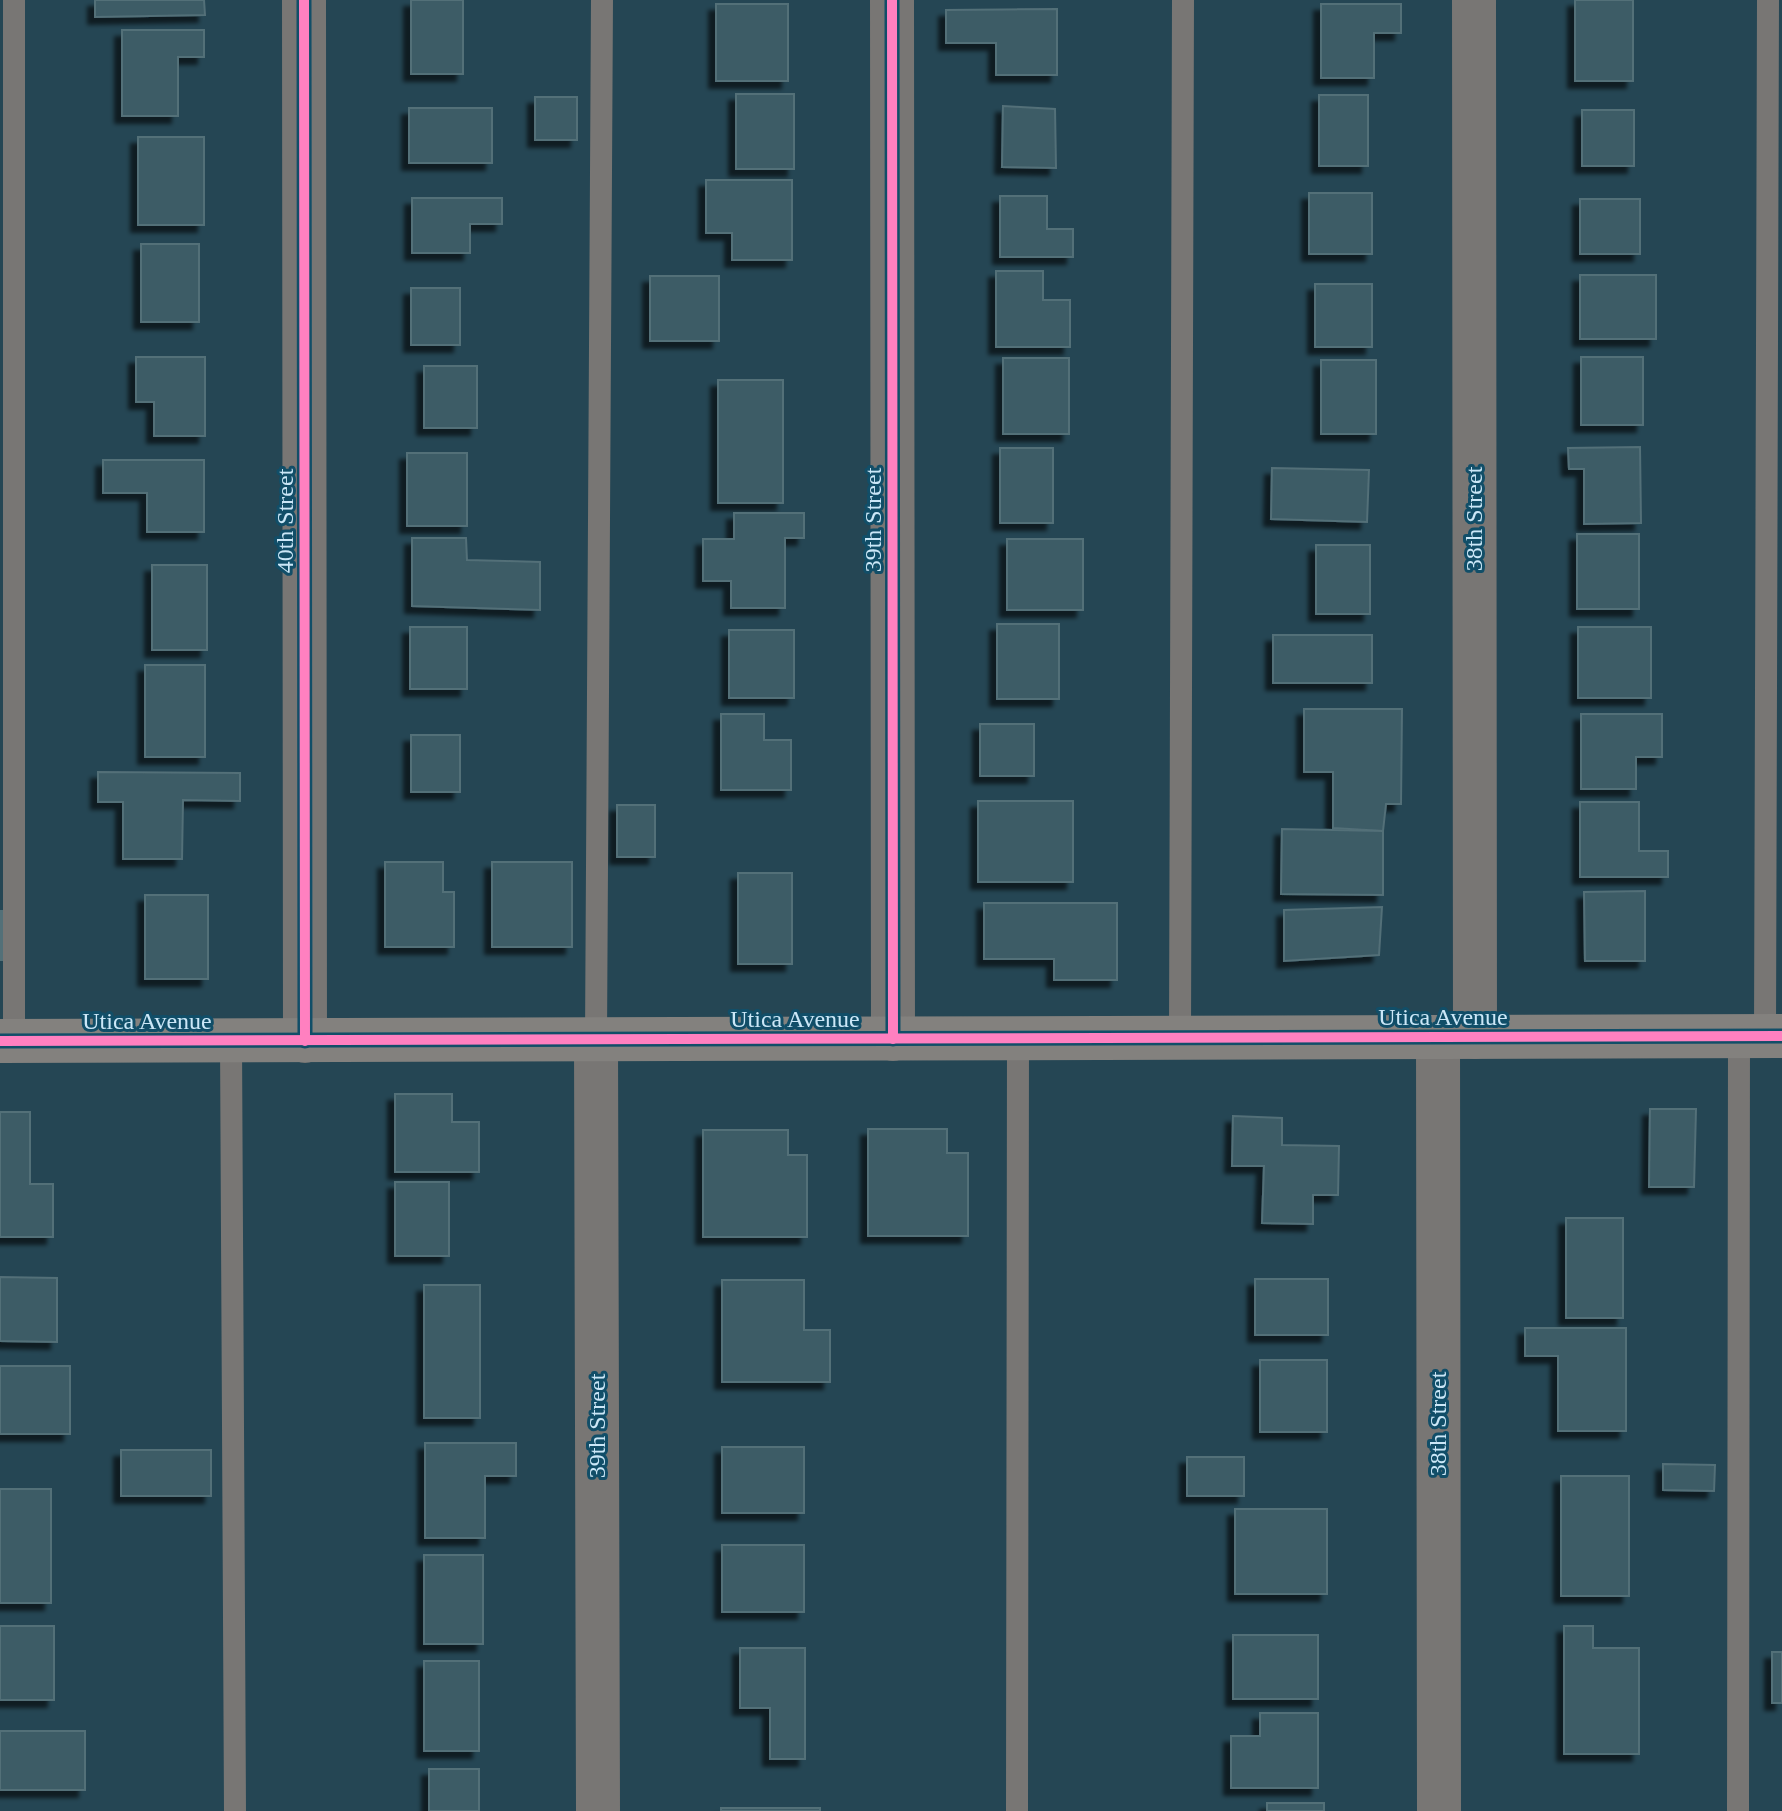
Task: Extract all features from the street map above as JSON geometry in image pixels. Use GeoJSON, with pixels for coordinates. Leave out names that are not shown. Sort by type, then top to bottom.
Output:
{"type":"FeatureCollection","features":[{"type":"Feature","properties":{"kind":"street","name":"40th Street"},"geometry":{"type":"LineString","coordinates":[[304,0],[305,1041]]}},
{"type":"Feature","properties":{"kind":"street","name":"39th Street"},"geometry":{"type":"LineString","coordinates":[[892,0],[893,1039]]}},
{"type":"Feature","properties":{"kind":"street","name":"38th Street"},"geometry":{"type":"LineString","coordinates":[[1439,1811],[1474,0]]}},
{"type":"Feature","properties":{"kind":"street","name":"Utica Avenue"},"geometry":{"type":"LineString","coordinates":[[7,1041],[1762,1036]]}},
{"type":"Feature","properties":{"kind":"street","name":"39th Street"},"geometry":{"type":"LineString","coordinates":[[596,1040],[598,1811]]}},
{"type":"Feature","properties":{"kind":"lane"},"geometry":{"type":"LineString","coordinates":[[7,1041],[14,0]]}},
{"type":"Feature","properties":{"kind":"lane"},"geometry":{"type":"LineString","coordinates":[[596,1040],[602,0]]}},
{"type":"Feature","properties":{"kind":"lane"},"geometry":{"type":"LineString","coordinates":[[1180,1038],[1183,0]]}},
{"type":"Feature","properties":{"kind":"lane"},"geometry":{"type":"LineString","coordinates":[[1738,1811],[1762,1036],[1768,0]]}},
{"type":"Feature","properties":{"kind":"lane"},"geometry":{"type":"LineString","coordinates":[[1017,1811],[1018,1038]]}},
{"type":"Feature","properties":{"kind":"lane"},"geometry":{"type":"LineString","coordinates":[[231,1041],[235,1811]]}},
{"type":"Feature","properties":{"kind":"building"},"geometry":{"type":"Polygon","coordinates":[[[95,0],[204,0],[205,15],[95,17],[95,0]]]}},
{"type":"Feature","properties":{"kind":"building"},"geometry":{"type":"Polygon","coordinates":[[[411,0],[463,0],[463,74],[411,74],[411,0]]]}},
{"type":"Feature","properties":{"kind":"building"},"geometry":{"type":"Polygon","coordinates":[[[1575,0],[1633,0],[1633,81],[1575,81],[1575,0]]]}},
{"type":"Feature","properties":{"kind":"building"},"geometry":{"type":"Polygon","coordinates":[[[716,4],[788,4],[788,81],[716,81],[716,4]]]}},
{"type":"Feature","properties":{"kind":"building"},"geometry":{"type":"Polygon","coordinates":[[[1321,4],[1401,4],[1401,33],[1374,33],[1374,78],[1321,78],[1321,4]]]}},
{"type":"Feature","properties":{"kind":"building"},"geometry":{"type":"Polygon","coordinates":[[[1057,9],[1057,75],[996,75],[996,43],[946,43],[946,10],[1057,9]]]}},
{"type":"Feature","properties":{"kind":"building"},"geometry":{"type":"Polygon","coordinates":[[[122,30],[204,30],[204,57],[178,57],[178,116],[122,116],[122,30]]]}},
{"type":"Feature","properties":{"kind":"building"},"geometry":{"type":"Polygon","coordinates":[[[736,94],[794,94],[794,169],[736,169],[736,94]]]}},
{"type":"Feature","properties":{"kind":"building"},"geometry":{"type":"Polygon","coordinates":[[[1319,95],[1368,95],[1368,166],[1319,166],[1319,95]]]}},
{"type":"Feature","properties":{"kind":"building"},"geometry":{"type":"Polygon","coordinates":[[[535,97],[577,97],[577,140],[535,140],[535,97]]]}},
{"type":"Feature","properties":{"kind":"building"},"geometry":{"type":"Polygon","coordinates":[[[1003,106],[1055,109],[1056,168],[1002,167],[1003,106]]]}},
{"type":"Feature","properties":{"kind":"building"},"geometry":{"type":"Polygon","coordinates":[[[409,108],[492,108],[492,163],[409,163],[409,108]]]}},
{"type":"Feature","properties":{"kind":"building"},"geometry":{"type":"Polygon","coordinates":[[[1582,110],[1634,110],[1634,166],[1582,166],[1582,110]]]}},
{"type":"Feature","properties":{"kind":"building"},"geometry":{"type":"Polygon","coordinates":[[[138,137],[204,137],[204,225],[138,225],[138,137]]]}},
{"type":"Feature","properties":{"kind":"building"},"geometry":{"type":"Polygon","coordinates":[[[706,180],[792,180],[792,260],[732,260],[732,233],[706,233],[706,180]]]}},
{"type":"Feature","properties":{"kind":"building"},"geometry":{"type":"Polygon","coordinates":[[[1309,193],[1372,193],[1372,254],[1309,254],[1309,193]]]}},
{"type":"Feature","properties":{"kind":"building"},"geometry":{"type":"Polygon","coordinates":[[[1000,196],[1047,196],[1047,229],[1073,229],[1073,257],[1000,257],[1000,196]]]}},
{"type":"Feature","properties":{"kind":"building"},"geometry":{"type":"Polygon","coordinates":[[[412,198],[502,198],[502,224],[470,224],[470,253],[412,253],[412,198]]]}},
{"type":"Feature","properties":{"kind":"building"},"geometry":{"type":"Polygon","coordinates":[[[1580,199],[1640,199],[1640,254],[1580,254],[1580,199]]]}},
{"type":"Feature","properties":{"kind":"building"},"geometry":{"type":"Polygon","coordinates":[[[141,244],[199,244],[199,322],[141,322],[141,244]]]}},
{"type":"Feature","properties":{"kind":"building"},"geometry":{"type":"Polygon","coordinates":[[[996,271],[1043,271],[1043,300],[1070,300],[1070,347],[996,347],[996,271]]]}},
{"type":"Feature","properties":{"kind":"building"},"geometry":{"type":"Polygon","coordinates":[[[1580,275],[1656,275],[1656,339],[1580,339],[1580,275]]]}},
{"type":"Feature","properties":{"kind":"building"},"geometry":{"type":"Polygon","coordinates":[[[650,276],[719,276],[719,341],[650,341],[650,276]]]}},
{"type":"Feature","properties":{"kind":"building"},"geometry":{"type":"Polygon","coordinates":[[[1315,284],[1372,284],[1372,347],[1315,347],[1315,284]]]}},
{"type":"Feature","properties":{"kind":"building"},"geometry":{"type":"Polygon","coordinates":[[[411,288],[460,288],[460,345],[411,345],[411,288]]]}},
{"type":"Feature","properties":{"kind":"building"},"geometry":{"type":"Polygon","coordinates":[[[136,357],[205,357],[205,436],[154,436],[154,402],[136,402],[136,357]]]}},
{"type":"Feature","properties":{"kind":"building"},"geometry":{"type":"Polygon","coordinates":[[[1581,357],[1643,357],[1643,425],[1581,425],[1581,357]]]}},
{"type":"Feature","properties":{"kind":"building"},"geometry":{"type":"Polygon","coordinates":[[[1003,358],[1069,358],[1069,434],[1003,434],[1003,358]]]}},
{"type":"Feature","properties":{"kind":"building"},"geometry":{"type":"Polygon","coordinates":[[[1321,360],[1376,360],[1376,434],[1321,434],[1321,360]]]}},
{"type":"Feature","properties":{"kind":"building"},"geometry":{"type":"Polygon","coordinates":[[[424,366],[477,366],[477,428],[424,428],[424,366]]]}},
{"type":"Feature","properties":{"kind":"building"},"geometry":{"type":"Polygon","coordinates":[[[718,380],[783,380],[783,503],[718,503],[718,380]]]}},
{"type":"Feature","properties":{"kind":"building"},"geometry":{"type":"Polygon","coordinates":[[[1640,447],[1641,523],[1584,524],[1584,469],[1569,469],[1568,448],[1640,447]]]}},
{"type":"Feature","properties":{"kind":"building"},"geometry":{"type":"Polygon","coordinates":[[[1000,448],[1053,448],[1053,523],[1000,523],[1000,448]]]}},
{"type":"Feature","properties":{"kind":"building"},"geometry":{"type":"Polygon","coordinates":[[[407,453],[467,453],[467,526],[407,526],[407,453]]]}},
{"type":"Feature","properties":{"kind":"building"},"geometry":{"type":"Polygon","coordinates":[[[103,460],[204,460],[204,532],[147,532],[147,493],[103,493],[103,460]]]}},
{"type":"Feature","properties":{"kind":"building"},"geometry":{"type":"Polygon","coordinates":[[[1272,468],[1369,470],[1367,522],[1271,519],[1272,468]]]}},
{"type":"Feature","properties":{"kind":"building"},"geometry":{"type":"Polygon","coordinates":[[[734,513],[804,513],[804,538],[785,538],[785,608],[731,608],[731,581],[703,581],[703,539],[734,539],[734,513]]]}},
{"type":"Feature","properties":{"kind":"building"},"geometry":{"type":"Polygon","coordinates":[[[1577,534],[1639,534],[1639,609],[1577,609],[1577,534]]]}},
{"type":"Feature","properties":{"kind":"building"},"geometry":{"type":"Polygon","coordinates":[[[412,538],[466,538],[467,560],[540,562],[540,610],[412,606],[412,538]]]}},
{"type":"Feature","properties":{"kind":"building"},"geometry":{"type":"Polygon","coordinates":[[[1007,539],[1083,539],[1083,610],[1007,610],[1007,539]]]}},
{"type":"Feature","properties":{"kind":"building"},"geometry":{"type":"Polygon","coordinates":[[[1316,545],[1370,545],[1370,614],[1316,614],[1316,545]]]}},
{"type":"Feature","properties":{"kind":"building"},"geometry":{"type":"Polygon","coordinates":[[[152,565],[207,565],[207,650],[152,650],[152,565]]]}},
{"type":"Feature","properties":{"kind":"building"},"geometry":{"type":"Polygon","coordinates":[[[997,624],[1059,624],[1059,699],[997,699],[997,624]]]}},
{"type":"Feature","properties":{"kind":"building"},"geometry":{"type":"Polygon","coordinates":[[[410,627],[467,627],[467,689],[410,689],[410,627]]]}},
{"type":"Feature","properties":{"kind":"building"},"geometry":{"type":"Polygon","coordinates":[[[1578,627],[1651,627],[1651,698],[1578,698],[1578,627]]]}},
{"type":"Feature","properties":{"kind":"building"},"geometry":{"type":"Polygon","coordinates":[[[729,630],[794,630],[794,698],[729,698],[729,630]]]}},
{"type":"Feature","properties":{"kind":"building"},"geometry":{"type":"Polygon","coordinates":[[[1273,635],[1372,635],[1372,683],[1273,683],[1273,635]]]}},
{"type":"Feature","properties":{"kind":"building"},"geometry":{"type":"Polygon","coordinates":[[[145,665],[205,665],[205,757],[145,757],[145,665]]]}},
{"type":"Feature","properties":{"kind":"building"},"geometry":{"type":"Polygon","coordinates":[[[1304,709],[1402,709],[1401,804],[1386,804],[1383,831],[1333,828],[1333,772],[1304,772],[1304,709]]]}},
{"type":"Feature","properties":{"kind":"building"},"geometry":{"type":"Polygon","coordinates":[[[721,714],[764,714],[764,740],[791,740],[791,790],[721,790],[721,714]]]}},
{"type":"Feature","properties":{"kind":"building"},"geometry":{"type":"Polygon","coordinates":[[[1581,714],[1662,714],[1662,757],[1636,757],[1636,789],[1581,789],[1581,714]]]}},
{"type":"Feature","properties":{"kind":"building"},"geometry":{"type":"Polygon","coordinates":[[[980,724],[1034,724],[1034,776],[980,776],[980,724]]]}},
{"type":"Feature","properties":{"kind":"building"},"geometry":{"type":"Polygon","coordinates":[[[411,735],[460,735],[460,792],[411,792],[411,735]]]}},
{"type":"Feature","properties":{"kind":"building"},"geometry":{"type":"Polygon","coordinates":[[[98,772],[240,773],[240,801],[183,800],[182,859],[123,859],[123,802],[98,802],[98,772]]]}},
{"type":"Feature","properties":{"kind":"building"},"geometry":{"type":"Polygon","coordinates":[[[978,801],[1073,801],[1073,882],[978,882],[978,801]]]}},
{"type":"Feature","properties":{"kind":"building"},"geometry":{"type":"Polygon","coordinates":[[[1580,802],[1639,802],[1639,851],[1668,851],[1668,877],[1580,877],[1580,802]]]}},
{"type":"Feature","properties":{"kind":"building"},"geometry":{"type":"Polygon","coordinates":[[[617,805],[655,805],[655,857],[617,857],[617,805]]]}},
{"type":"Feature","properties":{"kind":"building"},"geometry":{"type":"Polygon","coordinates":[[[1282,829],[1383,831],[1383,895],[1281,894],[1282,829]]]}},
{"type":"Feature","properties":{"kind":"building"},"geometry":{"type":"Polygon","coordinates":[[[385,862],[443,862],[443,892],[454,892],[454,947],[385,947],[385,862]]]}},
{"type":"Feature","properties":{"kind":"building"},"geometry":{"type":"Polygon","coordinates":[[[492,862],[572,862],[572,947],[492,947],[492,862]]]}},
{"type":"Feature","properties":{"kind":"building"},"geometry":{"type":"Polygon","coordinates":[[[738,873],[792,873],[792,964],[738,964],[738,873]]]}},
{"type":"Feature","properties":{"kind":"building"},"geometry":{"type":"Polygon","coordinates":[[[1645,891],[1645,961],[1585,961],[1584,892],[1645,891]]]}},
{"type":"Feature","properties":{"kind":"building"},"geometry":{"type":"Polygon","coordinates":[[[145,895],[208,895],[208,979],[145,979],[145,895]]]}},
{"type":"Feature","properties":{"kind":"building"},"geometry":{"type":"Polygon","coordinates":[[[984,903],[1117,903],[1117,980],[1054,980],[1054,959],[984,959],[984,903]]]}},
{"type":"Feature","properties":{"kind":"building"},"geometry":{"type":"Polygon","coordinates":[[[1382,907],[1379,955],[1284,961],[1284,910],[1382,907]]]}},
{"type":"Feature","properties":{"kind":"building"},"geometry":{"type":"Polygon","coordinates":[[[2,911],[2,960],[0,960],[2,911]]]}},
{"type":"Feature","properties":{"kind":"building"},"geometry":{"type":"Polygon","coordinates":[[[395,1094],[452,1094],[452,1122],[479,1122],[479,1172],[395,1172],[395,1094]]]}},
{"type":"Feature","properties":{"kind":"building"},"geometry":{"type":"Polygon","coordinates":[[[1650,1109],[1696,1109],[1694,1187],[1649,1187],[1650,1109]]]}},
{"type":"Feature","properties":{"kind":"building"},"geometry":{"type":"Polygon","coordinates":[[[0,1112],[30,1112],[30,1184],[53,1184],[53,1237],[0,1237],[0,1112]]]}},
{"type":"Feature","properties":{"kind":"building"},"geometry":{"type":"Polygon","coordinates":[[[1233,1116],[1282,1118],[1282,1145],[1339,1146],[1338,1195],[1313,1195],[1313,1224],[1262,1223],[1264,1166],[1232,1166],[1233,1116]]]}},
{"type":"Feature","properties":{"kind":"building"},"geometry":{"type":"Polygon","coordinates":[[[868,1129],[947,1129],[947,1153],[968,1153],[968,1236],[868,1236],[868,1129]]]}},
{"type":"Feature","properties":{"kind":"building"},"geometry":{"type":"Polygon","coordinates":[[[703,1130],[788,1130],[788,1155],[807,1155],[807,1237],[703,1237],[703,1130]]]}},
{"type":"Feature","properties":{"kind":"building"},"geometry":{"type":"Polygon","coordinates":[[[395,1182],[449,1182],[449,1256],[395,1256],[395,1182]]]}},
{"type":"Feature","properties":{"kind":"building"},"geometry":{"type":"Polygon","coordinates":[[[1566,1218],[1623,1218],[1623,1318],[1566,1318],[1566,1218]]]}},
{"type":"Feature","properties":{"kind":"building"},"geometry":{"type":"Polygon","coordinates":[[[0,1277],[57,1278],[57,1342],[0,1341],[0,1277]]]}},
{"type":"Feature","properties":{"kind":"building"},"geometry":{"type":"Polygon","coordinates":[[[1255,1279],[1328,1279],[1328,1335],[1255,1335],[1255,1279]]]}},
{"type":"Feature","properties":{"kind":"building"},"geometry":{"type":"Polygon","coordinates":[[[722,1280],[804,1280],[804,1330],[830,1330],[830,1382],[722,1382],[722,1280]]]}},
{"type":"Feature","properties":{"kind":"building"},"geometry":{"type":"Polygon","coordinates":[[[424,1285],[480,1285],[480,1418],[424,1418],[424,1285]]]}},
{"type":"Feature","properties":{"kind":"building"},"geometry":{"type":"Polygon","coordinates":[[[1525,1328],[1626,1328],[1626,1431],[1558,1431],[1558,1356],[1525,1356],[1525,1328]]]}},
{"type":"Feature","properties":{"kind":"building"},"geometry":{"type":"Polygon","coordinates":[[[1260,1360],[1327,1360],[1327,1432],[1260,1432],[1260,1360]]]}},
{"type":"Feature","properties":{"kind":"building"},"geometry":{"type":"Polygon","coordinates":[[[0,1366],[70,1366],[70,1434],[0,1434],[0,1366]]]}},
{"type":"Feature","properties":{"kind":"building"},"geometry":{"type":"Polygon","coordinates":[[[425,1443],[516,1443],[516,1476],[485,1476],[485,1538],[425,1538],[425,1443]]]}},
{"type":"Feature","properties":{"kind":"building"},"geometry":{"type":"Polygon","coordinates":[[[722,1447],[804,1447],[804,1513],[722,1513],[722,1447]]]}},
{"type":"Feature","properties":{"kind":"building"},"geometry":{"type":"Polygon","coordinates":[[[121,1450],[211,1450],[211,1496],[121,1496],[121,1450]]]}},
{"type":"Feature","properties":{"kind":"building"},"geometry":{"type":"Polygon","coordinates":[[[1187,1457],[1244,1457],[1244,1496],[1187,1496],[1187,1457]]]}},
{"type":"Feature","properties":{"kind":"building"},"geometry":{"type":"Polygon","coordinates":[[[1663,1464],[1715,1465],[1714,1491],[1663,1490],[1663,1464]]]}},
{"type":"Feature","properties":{"kind":"building"},"geometry":{"type":"Polygon","coordinates":[[[1561,1476],[1629,1476],[1629,1596],[1561,1596],[1561,1476]]]}},
{"type":"Feature","properties":{"kind":"building"},"geometry":{"type":"Polygon","coordinates":[[[0,1489],[51,1489],[51,1603],[0,1603],[0,1489]]]}},
{"type":"Feature","properties":{"kind":"building"},"geometry":{"type":"Polygon","coordinates":[[[1235,1509],[1327,1509],[1327,1594],[1235,1594],[1235,1509]]]}},
{"type":"Feature","properties":{"kind":"building"},"geometry":{"type":"Polygon","coordinates":[[[722,1545],[804,1545],[804,1612],[722,1612],[722,1545]]]}},
{"type":"Feature","properties":{"kind":"building"},"geometry":{"type":"Polygon","coordinates":[[[424,1555],[483,1555],[483,1644],[424,1644],[424,1555]]]}},
{"type":"Feature","properties":{"kind":"building"},"geometry":{"type":"Polygon","coordinates":[[[0,1626],[54,1626],[54,1700],[0,1700],[0,1626]]]}},
{"type":"Feature","properties":{"kind":"building"},"geometry":{"type":"Polygon","coordinates":[[[1564,1626],[1593,1626],[1593,1648],[1639,1648],[1639,1754],[1564,1754],[1564,1626]]]}},
{"type":"Feature","properties":{"kind":"building"},"geometry":{"type":"Polygon","coordinates":[[[1233,1635],[1318,1635],[1318,1699],[1233,1699],[1233,1635]]]}},
{"type":"Feature","properties":{"kind":"building"},"geometry":{"type":"Polygon","coordinates":[[[740,1648],[805,1648],[805,1759],[770,1759],[770,1708],[740,1708],[740,1648]]]}},
{"type":"Feature","properties":{"kind":"building"},"geometry":{"type":"Polygon","coordinates":[[[1772,1652],[1782,1652],[1782,1703],[1772,1703],[1772,1652]]]}},
{"type":"Feature","properties":{"kind":"building"},"geometry":{"type":"Polygon","coordinates":[[[424,1661],[479,1661],[479,1751],[424,1751],[424,1661]]]}},
{"type":"Feature","properties":{"kind":"building"},"geometry":{"type":"Polygon","coordinates":[[[1260,1713],[1318,1713],[1318,1788],[1231,1788],[1231,1736],[1260,1736],[1260,1713]]]}},
{"type":"Feature","properties":{"kind":"building"},"geometry":{"type":"Polygon","coordinates":[[[0,1731],[85,1731],[85,1790],[0,1790],[0,1731]]]}},
{"type":"Feature","properties":{"kind":"building"},"geometry":{"type":"Polygon","coordinates":[[[429,1769],[479,1769],[479,1811],[429,1811],[429,1769]]]}},
{"type":"Feature","properties":{"kind":"building"},"geometry":{"type":"Polygon","coordinates":[[[1267,1803],[1324,1803],[1324,1811],[1267,1811],[1267,1803]]]}},
{"type":"Feature","properties":{"kind":"building"},"geometry":{"type":"Polygon","coordinates":[[[721,1808],[820,1808],[820,1811],[721,1811],[721,1808]]]}},
{"type":"Feature","properties":{"kind":"cycle path"},"geometry":{"type":"LineString","coordinates":[[304,0],[305,1041]]}},
{"type":"Feature","properties":{"kind":"cycle path"},"geometry":{"type":"LineString","coordinates":[[892,0],[893,1039]]}},
{"type":"Feature","properties":{"kind":"cycle path"},"geometry":{"type":"LineString","coordinates":[[0,1041],[1782,1036]]}}]}
